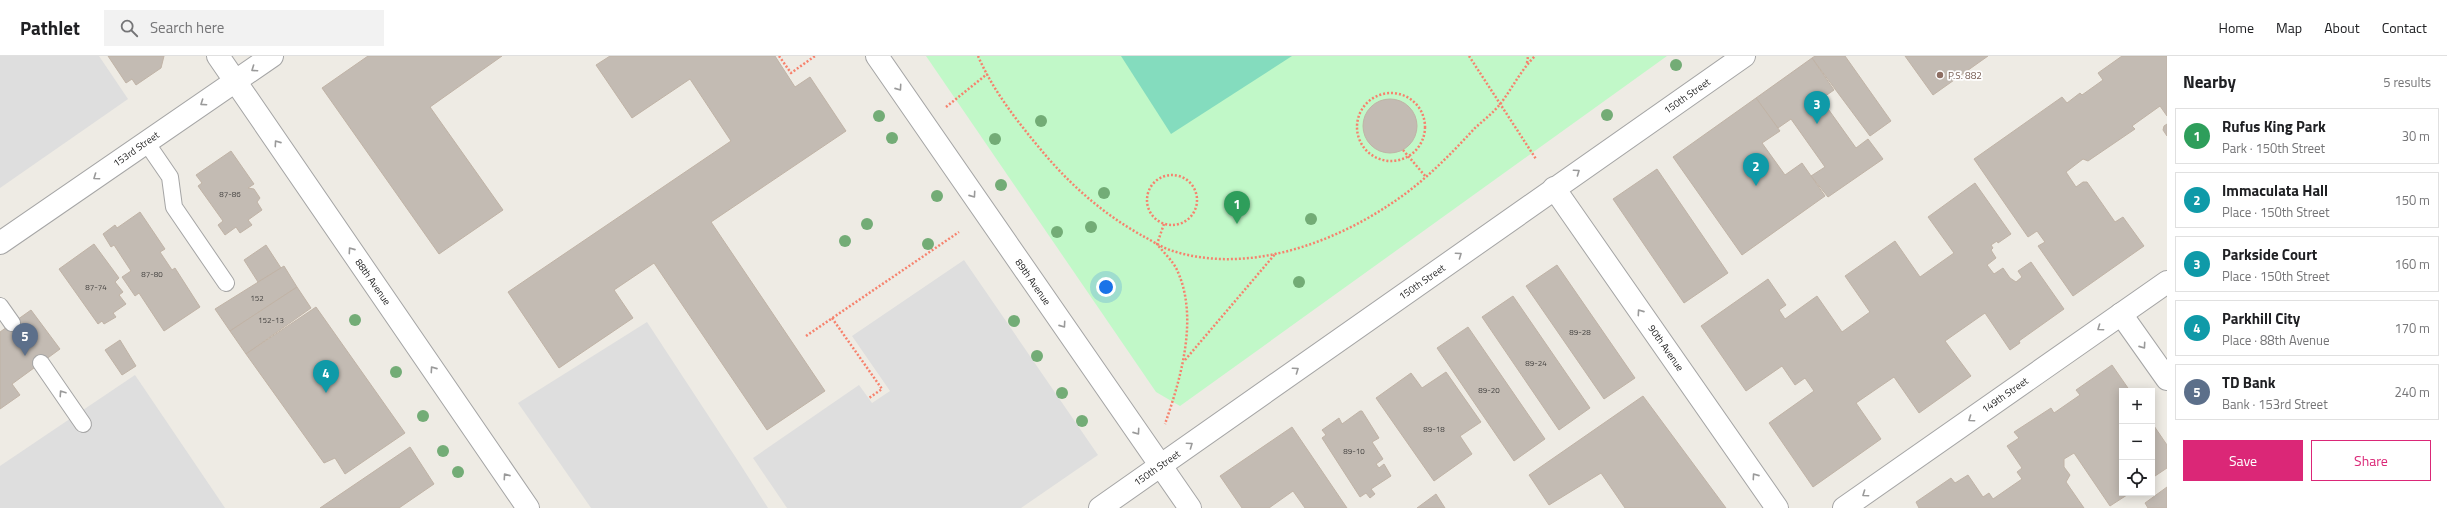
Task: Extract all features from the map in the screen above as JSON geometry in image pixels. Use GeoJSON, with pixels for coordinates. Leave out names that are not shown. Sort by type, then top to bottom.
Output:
{"type":"FeatureCollection","features":[{"type":"Feature","properties":{"kind":"street","name":"88th Avenue"},"geometry":{"type":"LineString","coordinates":[[218,56],[528,508]]}},
{"type":"Feature","properties":{"kind":"street","name":"153rd Street"},"geometry":{"type":"LineString","coordinates":[[0,243],[272,56]]}},
{"type":"Feature","properties":{"kind":"street","name":"89th Avenue"},"geometry":{"type":"LineString","coordinates":[[877,56],[1190,508]]}},
{"type":"Feature","properties":{"kind":"street","name":"150th Street"},"geometry":{"type":"LineString","coordinates":[[1100,508],[1744,56]]}},
{"type":"Feature","properties":{"kind":"street","name":"90th Avenue"},"geometry":{"type":"LineString","coordinates":[[1554,188],[1777,508]]}},
{"type":"Feature","properties":{"kind":"street","name":"149th Street"},"geometry":{"type":"LineString","coordinates":[[1844,508],[2167,282]]}},
{"type":"Feature","properties":{"kind":"street"},"geometry":{"type":"LineString","coordinates":[[2121,314],[2167,379]]}},
{"type":"Feature","properties":{"kind":"lane"},"geometry":{"type":"LineString","coordinates":[[146,142],[170,177],[174,207],[226,283]]}},
{"type":"Feature","properties":{"kind":"lane"},"geometry":{"type":"LineString","coordinates":[[0,306],[12,323]]}},
{"type":"Feature","properties":{"kind":"lane"},"geometry":{"type":"LineString","coordinates":[[42,362],[83,424]]}},
{"type":"Feature","properties":{"kind":"path"},"geometry":{"type":"LineString","coordinates":[[779,56],[791,73],[815,56]]}},
{"type":"Feature","properties":{"kind":"path"},"geometry":{"type":"LineString","coordinates":[[978,56],[987,74],[1016,118],[1082,194],[1120,223],[1157,244],[1171,251],[1207,258],[1235,258],[1276,253],[1312,244],[1361,222],[1390,205],[1426,177],[1501,103],[1527,65],[1535,56]]}},
{"type":"Feature","properties":{"kind":"path"},"geometry":{"type":"LineString","coordinates":[[1469,56],[1536,159]]}},
{"type":"Feature","properties":{"kind":"path"},"geometry":{"type":"LineString","coordinates":[[1527,65],[1528,56]]}},
{"type":"Feature","properties":{"kind":"path"},"geometry":{"type":"LineString","coordinates":[[946,107],[987,74]]}},
{"type":"Feature","properties":{"kind":"path"},"geometry":{"type":"LineString","coordinates":[[1382,94],[1403,95],[1420,109],[1425,118],[1426,130],[1423,140],[1417,150],[1409,156],[1400,161],[1389,162],[1370,154],[1362,146],[1357,126],[1364,106],[1372,99],[1382,94]]}},
{"type":"Feature","properties":{"kind":"path"},"geometry":{"type":"LineString","coordinates":[[1403,150],[1426,177]]}},
{"type":"Feature","properties":{"kind":"path"},"geometry":{"type":"LineString","coordinates":[[1166,175],[1181,176],[1193,186],[1196,192],[1197,199],[1194,212],[1184,222],[1178,224],[1164,224],[1151,214],[1147,203],[1148,191],[1158,178],[1166,175]]}},
{"type":"Feature","properties":{"kind":"path"},"geometry":{"type":"LineString","coordinates":[[1157,244],[1164,224]]}},
{"type":"Feature","properties":{"kind":"path"},"geometry":{"type":"LineString","coordinates":[[806,336],[959,232]]}},
{"type":"Feature","properties":{"kind":"path"},"geometry":{"type":"LineString","coordinates":[[1157,244],[1177,269],[1187,299],[1184,360],[1164,426]]}},
{"type":"Feature","properties":{"kind":"path"},"geometry":{"type":"LineString","coordinates":[[1184,360],[1276,253]]}},
{"type":"Feature","properties":{"kind":"path"},"geometry":{"type":"LineString","coordinates":[[832,318],[882,389],[868,398]]}},
{"type":"Feature","properties":{"kind":"green space"},"geometry":{"type":"Polygon","coordinates":[[[926,56],[1667,56],[1180,406],[1156,392],[926,56]]]}},
{"type":"Feature","properties":{"kind":"green space"},"geometry":{"type":"Polygon","coordinates":[[[1121,56],[1292,56],[1171,134],[1121,56]]]}},
{"type":"Feature","properties":{"kind":"shaded area"},"geometry":{"type":"Polygon","coordinates":[[[0,56],[99,56],[128,99],[0,188],[0,56]]]}},
{"type":"Feature","properties":{"kind":"shaded area"},"geometry":{"type":"Polygon","coordinates":[[[964,260],[1098,455],[1021,508],[787,508],[753,458],[859,385],[872,403],[890,391],[852,336],[964,260]]]}},
{"type":"Feature","properties":{"kind":"shaded area"},"geometry":{"type":"Polygon","coordinates":[[[647,322],[768,508],[591,508],[518,403],[647,322]]]}},
{"type":"Feature","properties":{"kind":"shaded area"},"geometry":{"type":"Polygon","coordinates":[[[135,375],[225,508],[0,508],[0,466],[135,375]]]}},
{"type":"Feature","properties":{"kind":"building"},"geometry":{"type":"Polygon","coordinates":[[[108,56],[164,56],[161,68],[136,85],[132,79],[126,83],[108,56]]]}},
{"type":"Feature","properties":{"kind":"building"},"geometry":{"type":"Polygon","coordinates":[[[368,56],[502,56],[430,107],[503,210],[439,254],[322,88],[368,56]]]}},
{"type":"Feature","properties":{"kind":"building"},"geometry":{"type":"Polygon","coordinates":[[[610,56],[775,56],[795,87],[810,77],[846,131],[711,222],[825,391],[767,430],[654,263],[614,290],[633,318],[559,368],[508,292],[731,141],[690,79],[632,118],[596,65],[610,56]]]}},
{"type":"Feature","properties":{"kind":"building"},"geometry":{"type":"Polygon","coordinates":[[[1815,56],[1845,56],[1891,121],[1870,136],[1812,58],[1815,56]]]}},
{"type":"Feature","properties":{"kind":"building","name":"P.S. 882"},"geometry":{"type":"Polygon","coordinates":[[[1905,56],[1988,56],[1933,95],[1905,56]]]}},
{"type":"Feature","properties":{"kind":"building"},"geometry":{"type":"Polygon","coordinates":[[[2122,56],[2167,56],[2167,116],[2160,106],[2132,126],[2135,129],[2088,161],[2083,159],[2066,172],[2076,187],[2083,182],[2087,182],[2115,222],[2123,217],[2144,246],[2073,296],[2038,246],[2045,242],[2037,231],[2028,237],[1974,159],[2062,97],[2067,103],[2080,93],[2082,95],[2103,80],[2098,73],[2122,56]]]}},
{"type":"Feature","properties":{"kind":"building"},"geometry":{"type":"Polygon","coordinates":[[[1812,58],[1834,90],[1821,99],[1856,148],[1868,139],[1883,159],[1828,197],[1811,176],[1825,167],[1791,119],[1778,128],[1756,98],[1812,58]]]}},
{"type":"Feature","properties":{"kind":"building"},"geometry":{"type":"Polygon","coordinates":[[[1756,98],[1780,131],[1762,143],[1785,175],[1802,163],[1825,196],[1742,255],[1673,157],[1756,98]]]}},
{"type":"Feature","properties":{"kind":"building"},"geometry":{"type":"Polygon","coordinates":[[[1390,99],[1400,101],[1409,107],[1415,116],[1417,126],[1415,136],[1409,145],[1400,151],[1390,153],[1380,151],[1371,145],[1365,136],[1363,126],[1365,116],[1371,107],[1380,101],[1390,99]]]}},
{"type":"Feature","properties":{"kind":"building"},"geometry":{"type":"Polygon","coordinates":[[[2167,124],[2167,136],[2163,130],[2164,126],[2167,124]]]}},
{"type":"Feature","properties":{"kind":"building"},"geometry":{"type":"Polygon","coordinates":[[[231,151],[254,184],[248,188],[254,189],[260,198],[257,202],[262,210],[248,220],[252,225],[240,233],[236,227],[225,235],[218,225],[223,221],[198,186],[202,183],[196,175],[231,151]]]}},
{"type":"Feature","properties":{"kind":"building"},"geometry":{"type":"Polygon","coordinates":[[[1657,169],[1728,273],[1684,303],[1613,199],[1657,169]]]}},
{"type":"Feature","properties":{"kind":"building"},"geometry":{"type":"Polygon","coordinates":[[[1975,183],[2011,234],[1998,243],[1997,241],[1991,245],[1993,248],[1991,250],[1996,258],[1987,265],[1994,274],[2003,268],[2010,278],[2016,282],[2022,277],[2018,271],[2031,262],[2064,309],[2019,341],[2020,343],[2010,350],[1985,313],[1945,341],[1971,376],[1919,413],[1894,377],[1856,403],[1881,439],[1813,487],[1769,423],[1814,391],[1805,378],[1795,385],[1782,366],[1746,391],[1701,326],[1768,279],[1786,305],[1779,310],[1785,319],[1817,296],[1842,332],[1870,312],[1845,276],[1895,241],[1920,277],[1954,253],[1928,217],[1975,183]]]}},
{"type":"Feature","properties":{"kind":"building"},"geometry":{"type":"Polygon","coordinates":[[[140,212],[165,249],[160,252],[172,270],[175,268],[200,307],[164,331],[139,293],[135,296],[122,277],[131,271],[114,245],[111,247],[103,234],[115,225],[117,228],[140,212]]]}},
{"type":"Feature","properties":{"kind":"building"},"geometry":{"type":"Polygon","coordinates":[[[94,244],[119,278],[115,282],[123,292],[119,295],[126,304],[113,313],[116,317],[104,324],[102,321],[98,324],[59,269],[94,244]]]}},
{"type":"Feature","properties":{"kind":"building"},"geometry":{"type":"Polygon","coordinates":[[[266,245],[281,268],[258,282],[244,260],[266,245]]]}},
{"type":"Feature","properties":{"kind":"building"},"geometry":{"type":"Polygon","coordinates":[[[1557,265],[1635,378],[1604,399],[1526,286],[1557,265]]]}},
{"type":"Feature","properties":{"kind":"building"},"geometry":{"type":"Polygon","coordinates":[[[284,266],[297,287],[230,331],[215,309],[284,266]]]}},
{"type":"Feature","properties":{"kind":"building"},"geometry":{"type":"Polygon","coordinates":[[[297,287],[311,308],[246,354],[230,331],[297,287]]]}},
{"type":"Feature","properties":{"kind":"building"},"geometry":{"type":"Polygon","coordinates":[[[1513,296],[1590,408],[1559,430],[1482,317],[1513,296]]]}},
{"type":"Feature","properties":{"kind":"building"},"geometry":{"type":"Polygon","coordinates":[[[316,307],[405,433],[345,474],[335,458],[324,463],[246,354],[316,307]]]}},
{"type":"Feature","properties":{"kind":"building"},"geometry":{"type":"Polygon","coordinates":[[[31,310],[60,349],[12,384],[20,395],[0,409],[0,332],[31,310]]]}},
{"type":"Feature","properties":{"kind":"building"},"geometry":{"type":"Polygon","coordinates":[[[1468,327],[1545,439],[1514,461],[1437,348],[1468,327]]]}},
{"type":"Feature","properties":{"kind":"building"},"geometry":{"type":"Polygon","coordinates":[[[120,340],[136,366],[122,375],[105,350],[120,340]]]}},
{"type":"Feature","properties":{"kind":"building"},"geometry":{"type":"Polygon","coordinates":[[[2112,365],[2128,388],[2119,388],[2119,496],[2125,496],[2110,506],[2074,453],[2064,459],[2064,467],[2070,475],[2066,482],[2084,508],[1919,508],[1916,502],[1951,478],[1955,483],[1968,475],[1983,497],[1989,493],[1993,499],[2022,479],[2017,472],[2022,468],[2007,446],[2019,438],[2014,432],[2051,408],[2054,413],[2080,395],[2076,390],[2112,365]]]}},
{"type":"Feature","properties":{"kind":"building"},"geometry":{"type":"Polygon","coordinates":[[[1446,372],[1481,422],[1460,436],[1472,454],[1434,481],[1376,398],[1411,373],[1422,388],[1446,372]]]}},
{"type":"Feature","properties":{"kind":"building"},"geometry":{"type":"Polygon","coordinates":[[[1643,396],[1726,508],[1625,508],[1601,473],[1549,505],[1529,475],[1643,396]]]}},
{"type":"Feature","properties":{"kind":"building"},"geometry":{"type":"Polygon","coordinates":[[[1362,411],[1379,438],[1372,442],[1383,459],[1376,464],[1379,468],[1384,464],[1391,476],[1371,489],[1375,494],[1370,498],[1366,493],[1360,497],[1322,438],[1326,435],[1322,430],[1339,418],[1342,424],[1362,411]]]}},
{"type":"Feature","properties":{"kind":"building"},"geometry":{"type":"Polygon","coordinates":[[[1292,427],[1347,508],[1305,508],[1293,491],[1269,508],[1242,508],[1220,476],[1292,427]]]}},
{"type":"Feature","properties":{"kind":"building"},"geometry":{"type":"Polygon","coordinates":[[[2155,427],[2167,445],[2167,468],[2155,476],[2155,427]]]}},
{"type":"Feature","properties":{"kind":"building"},"geometry":{"type":"Polygon","coordinates":[[[410,447],[434,484],[399,508],[320,508],[410,447]]]}},
{"type":"Feature","properties":{"kind":"building"},"geometry":{"type":"Polygon","coordinates":[[[2167,487],[2167,508],[2148,508],[2145,503],[2167,487]]]}},
{"type":"Feature","properties":{"kind":"building"},"geometry":{"type":"Polygon","coordinates":[[[1436,494],[1445,508],[1417,508],[1436,494]]]}},
{"type":"Feature","properties":{"kind":"place","name":"P.S. 882"},"geometry":{"type":"Point","coordinates":[1940,75]}},
{"type":"Feature","properties":{"kind":"place","name":"Parkside Court"},"geometry":{"type":"Point","coordinates":[1817,124]}},
{"type":"Feature","properties":{"kind":"place","name":"Immaculata Hall"},"geometry":{"type":"Point","coordinates":[1756,186]}},
{"type":"Feature","properties":{"kind":"place","name":"Rufus King Park"},"geometry":{"type":"Point","coordinates":[1237,224]}},
{"type":"Feature","properties":{"kind":"place","name":"TD Bank"},"geometry":{"type":"Point","coordinates":[25,356]}},
{"type":"Feature","properties":{"kind":"place","name":"Parkhill City"},"geometry":{"type":"Point","coordinates":[326,393]}}]}
